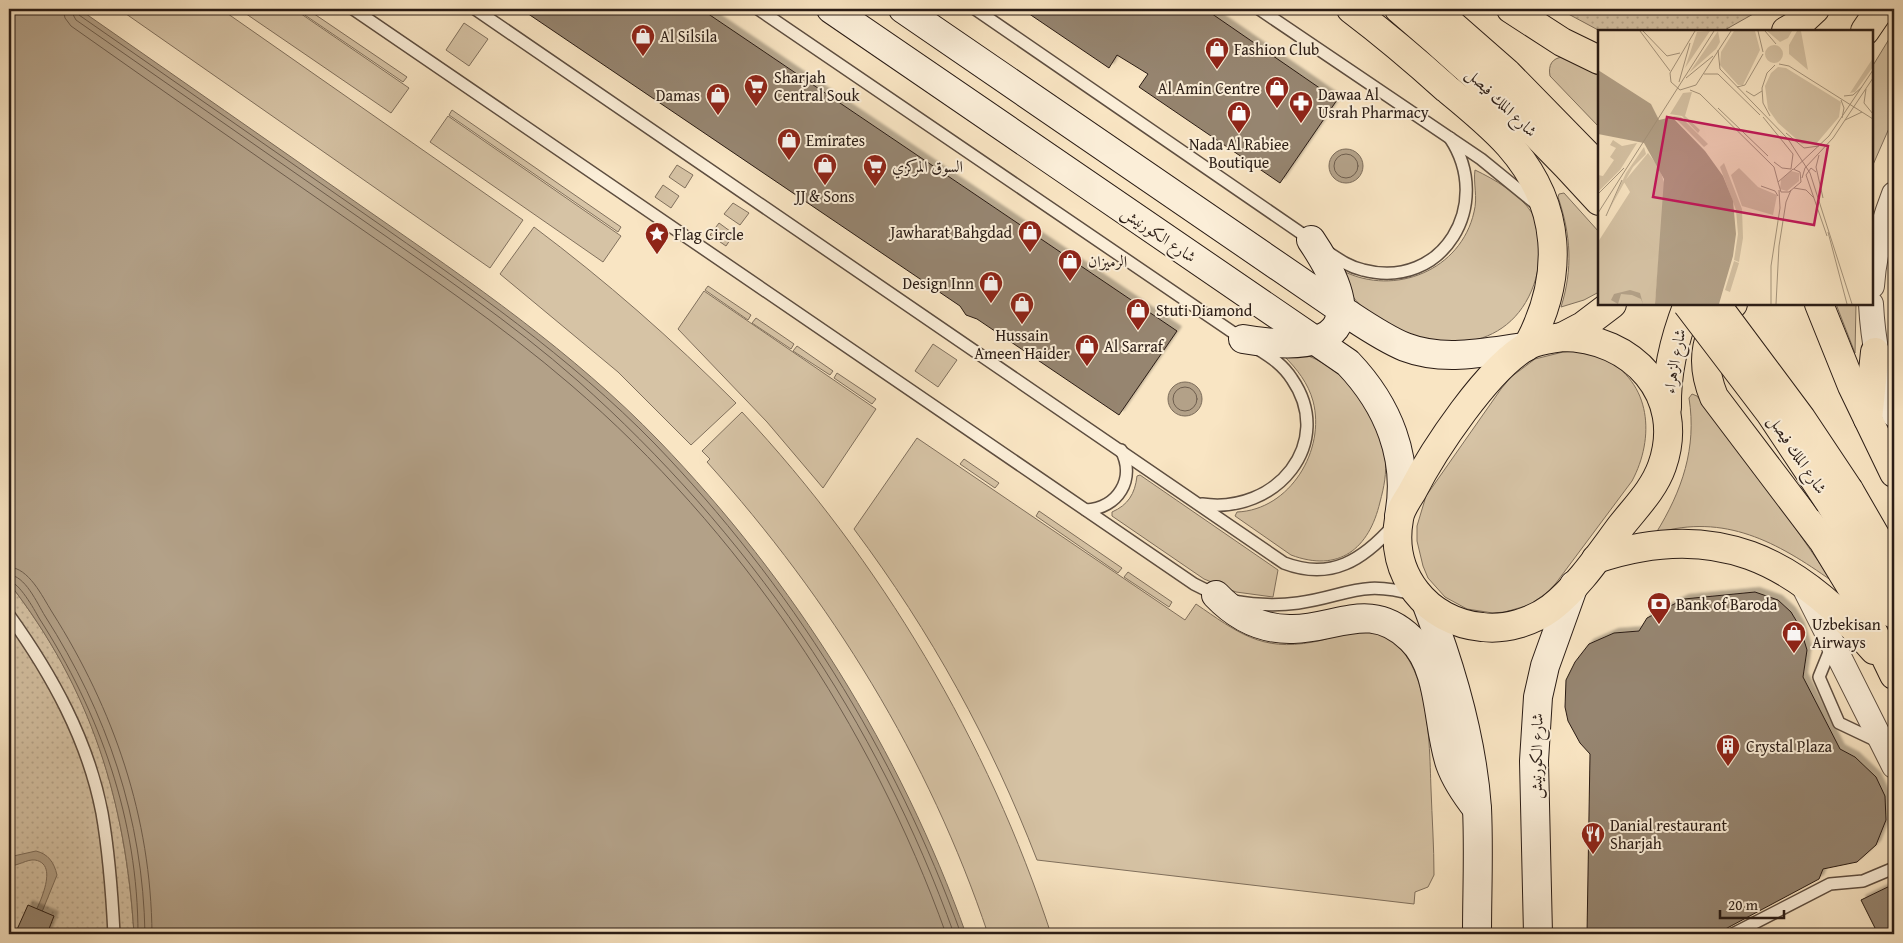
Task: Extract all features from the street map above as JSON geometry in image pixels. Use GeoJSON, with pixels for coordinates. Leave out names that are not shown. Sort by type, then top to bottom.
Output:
{"type":"FeatureCollection","features":[{"type":"Feature","properties":{"kind":"main road","name":"شارع الكورنيش"},"geometry":{"type":"LineString","coordinates":[[831,9],[1348,363],[1361,377],[1386,416],[1397,442],[1402,498],[1399,518]]}},
{"type":"Feature","properties":{"kind":"main road"},"geometry":{"type":"LineString","coordinates":[[903,9],[1342,310],[1393,341],[1433,354],[1461,355],[1527,346],[1562,337],[1583,326],[1611,305]]}},
{"type":"Feature","properties":{"kind":"main road"},"geometry":{"type":"LineString","coordinates":[[1351,9],[1498,133],[1537,185],[1548,215],[1554,254],[1548,302],[1527,346],[1504,364],[1453,425],[1420,477],[1399,518],[1397,541],[1400,561],[1407,580],[1422,601],[1448,663],[1460,705],[1473,774],[1477,809],[1477,934]]}},
{"type":"Feature","properties":{"kind":"main road","name":"شارع الملك فيصل"},"geometry":{"type":"LineString","coordinates":[[1399,9],[1480,80],[1582,159]]}},
{"type":"Feature","properties":{"kind":"main road","name":"شارع الملك فيصل"},"geometry":{"type":"LineString","coordinates":[[1434,9],[1507,73],[1582,159],[1598,199]]}},
{"type":"Feature","properties":{"kind":"main road"},"geometry":{"type":"LineString","coordinates":[[1510,9],[1562,42],[1598,60]]}},
{"type":"Feature","properties":{"kind":"main road"},"geometry":{"type":"LineString","coordinates":[[1788,30],[1800,23],[1815,9]]}},
{"type":"Feature","properties":{"kind":"main road"},"geometry":{"type":"LineString","coordinates":[[1807,30],[1821,9]]}},
{"type":"Feature","properties":{"kind":"main road"},"geometry":{"type":"LineString","coordinates":[[1866,30],[1880,9]]}},
{"type":"Feature","properties":{"kind":"main road"},"geometry":{"type":"LineString","coordinates":[[1243,339],[1272,343],[1317,341],[1328,336],[1336,327],[1342,310],[1330,274],[1311,240]]}},
{"type":"Feature","properties":{"kind":"main road","name":"شارع الزهراء"},"geometry":{"type":"LineString","coordinates":[[1422,601],[1436,612],[1459,623],[1473,627],[1502,627],[1519,624],[1543,613],[1574,585],[1656,480],[1666,451],[1666,395],[1670,362],[1688,305]]}},
{"type":"Feature","properties":{"kind":"main road","name":"شارع الملك فيصل"},"geometry":{"type":"LineString","coordinates":[[1689,305],[1894,568]]}},
{"type":"Feature","properties":{"kind":"main road","name":"شارع الملك فيصل"},"geometry":{"type":"LineString","coordinates":[[1717,305],[1800,418],[1840,497],[1894,614]]}},
{"type":"Feature","properties":{"kind":"main road"},"geometry":{"type":"LineString","coordinates":[[1732,305],[1718,320],[1710,334],[1706,349],[1705,366],[1708,382],[1714,397],[1829,550],[1854,592],[1893,673]]}},
{"type":"Feature","properties":{"kind":"main road"},"geometry":{"type":"LineString","coordinates":[[1805,305],[1817,325],[1831,360],[1840,374],[1881,417]]}},
{"type":"Feature","properties":{"kind":"main road"},"geometry":{"type":"LineString","coordinates":[[1819,305],[1852,386]]}},
{"type":"Feature","properties":{"kind":"main road"},"geometry":{"type":"LineString","coordinates":[[1562,337],[1595,339],[1618,349],[1638,363],[1657,389],[1667,420]]}},
{"type":"Feature","properties":{"kind":"main road"},"geometry":{"type":"LineString","coordinates":[[1875,352],[1881,417],[1894,472]]}},
{"type":"Feature","properties":{"kind":"main road"},"geometry":{"type":"LineString","coordinates":[[1596,559],[1625,549],[1655,544],[1686,543],[1709,545],[1746,554],[1775,565],[1801,581],[1852,627],[1893,673]]}},
{"type":"Feature","properties":{"kind":"main road","name":"شارع الكورنيش"},"geometry":{"type":"LineString","coordinates":[[1538,934],[1534,761],[1538,697],[1545,666],[1574,585]]}},
{"type":"Feature","properties":{"kind":"main road"},"geometry":{"type":"LineString","coordinates":[[1216,595],[1238,614],[1265,626],[1294,629],[1353,618],[1367,618],[1380,620],[1403,632],[1417,646],[1427,663],[1450,762],[1461,788],[1477,809]]}},
{"type":"Feature","properties":{"kind":"street"},"geometry":{"type":"LineString","coordinates":[[1873,273],[1882,224],[1894,194]]}},
{"type":"Feature","properties":{"kind":"street"},"geometry":{"type":"LineString","coordinates":[[1871,305],[1875,352]]}},
{"type":"Feature","properties":{"kind":"street"},"geometry":{"type":"LineString","coordinates":[[1801,581],[1894,766]]}},
{"type":"Feature","properties":{"kind":"lane"},"geometry":{"type":"LineString","coordinates":[[353,9],[1194,584],[1216,595],[1247,604],[1299,603],[1362,588],[1391,589],[1422,601]]}},
{"type":"Feature","properties":{"kind":"lane"},"geometry":{"type":"LineString","coordinates":[[475,9],[1284,563],[1312,570],[1333,568],[1353,561],[1399,518]]}},
{"type":"Feature","properties":{"kind":"lane"},"geometry":{"type":"LineString","coordinates":[[758,9],[1276,361],[1298,390],[1302,401],[1306,425],[1302,449],[1284,479],[1266,494],[1234,505],[1198,503]]}},
{"type":"Feature","properties":{"kind":"lane"},"geometry":{"type":"LineString","coordinates":[[975,9],[1344,262],[1375,272],[1408,270],[1438,254],[1459,227],[1467,199],[1466,170],[1450,138]]}},
{"type":"Feature","properties":{"kind":"lane"},"geometry":{"type":"LineString","coordinates":[[1259,9],[1450,138],[1504,177],[1548,215]]}},
{"type":"Feature","properties":{"kind":"lane"},"geometry":{"type":"LineString","coordinates":[[1086,510],[1105,507],[1113,502],[1124,487],[1127,468],[1121,450]]}},
{"type":"Feature","properties":{"kind":"lane"},"geometry":{"type":"LineString","coordinates":[[9,615],[52,680],[71,720],[93,777],[107,846],[114,934]]}},
{"type":"Feature","properties":{"kind":"lane"},"geometry":{"type":"LineString","coordinates":[[1733,934],[1748,931],[1830,884],[1863,881],[1894,868]]}},
{"type":"Feature","properties":{"kind":"shaded area"},"geometry":{"type":"Polygon","coordinates":[[[119,9],[221,9],[523,220],[490,268],[119,9]]]}},
{"type":"Feature","properties":{"kind":"shaded area"},"geometry":{"type":"Polygon","coordinates":[[[239,9],[294,9],[409,88],[391,113],[239,9]]]}},
{"type":"Feature","properties":{"kind":"shaded area"},"geometry":{"type":"Polygon","coordinates":[[[296,9],[307,9],[407,77],[403,82],[296,9]]]}},
{"type":"Feature","properties":{"kind":"shaded area"},"geometry":{"type":"Polygon","coordinates":[[[1559,9],[1762,9],[1725,30],[1598,30],[1559,9]]]}},
{"type":"Feature","properties":{"kind":"shaded area"},"geometry":{"type":"Polygon","coordinates":[[[464,23],[488,39],[469,66],[446,50],[464,23]]]}},
{"type":"Feature","properties":{"kind":"shaded area"},"geometry":{"type":"Polygon","coordinates":[[[1894,31],[1894,117],[1873,165],[1873,65],[1894,31]]]}},
{"type":"Feature","properties":{"kind":"shaded area"},"geometry":{"type":"Polygon","coordinates":[[[1563,57],[1598,73],[1598,126],[1550,76],[1552,63],[1556,59],[1563,57]]]}},
{"type":"Feature","properties":{"kind":"shaded area"},"geometry":{"type":"Polygon","coordinates":[[[452,110],[621,227],[618,232],[449,115],[452,110]]]}},
{"type":"Feature","properties":{"kind":"shaded area"},"geometry":{"type":"Polygon","coordinates":[[[448,116],[621,236],[603,262],[430,142],[448,116]]]}},
{"type":"Feature","properties":{"kind":"shaded area"},"geometry":{"type":"Polygon","coordinates":[[[677,165],[693,175],[685,188],[669,177],[677,165]]]}},
{"type":"Feature","properties":{"kind":"shaded area"},"geometry":{"type":"Polygon","coordinates":[[[1475,170],[1514,193],[1527,206],[1538,225],[1541,244],[1539,264],[1531,291],[1519,312],[1502,328],[1482,338],[1460,342],[1436,341],[1412,335],[1388,324],[1358,303],[1349,290],[1343,271],[1363,278],[1384,281],[1404,279],[1423,273],[1441,263],[1455,249],[1467,232],[1474,212],[1476,196],[1475,170]]]}},
{"type":"Feature","properties":{"kind":"shaded area"},"geometry":{"type":"Polygon","coordinates":[[[663,185],[679,196],[671,208],[655,197],[663,185]]]}},
{"type":"Feature","properties":{"kind":"shaded area"},"geometry":{"type":"Polygon","coordinates":[[[1564,193],[1598,231],[1598,293],[1584,300],[1561,307],[1569,266],[1569,252],[1566,225],[1558,197],[1559,194],[1564,193]]]}},
{"type":"Feature","properties":{"kind":"shaded area"},"geometry":{"type":"Polygon","coordinates":[[[733,203],[749,213],[740,225],[724,214],[733,203]]]}},
{"type":"Feature","properties":{"kind":"shaded area"},"geometry":{"type":"Polygon","coordinates":[[[719,223],[734,234],[726,246],[710,235],[719,223]]]}},
{"type":"Feature","properties":{"kind":"shaded area"},"geometry":{"type":"Polygon","coordinates":[[[534,227],[638,311],[736,403],[691,445],[618,372],[500,274],[534,227]]]}},
{"type":"Feature","properties":{"kind":"shaded area"},"geometry":{"type":"Polygon","coordinates":[[[708,286],[751,315],[748,320],[705,290],[708,286]]]}},
{"type":"Feature","properties":{"kind":"shaded area"},"geometry":{"type":"Polygon","coordinates":[[[704,291],[876,409],[823,488],[767,422],[678,329],[704,291]]]}},
{"type":"Feature","properties":{"kind":"shaded area"},"geometry":{"type":"Polygon","coordinates":[[[1836,305],[1856,305],[1855,353],[1836,305]]]}},
{"type":"Feature","properties":{"kind":"shaded area"},"geometry":{"type":"Polygon","coordinates":[[[756,318],[794,344],[791,349],[752,323],[756,318]]]}},
{"type":"Feature","properties":{"kind":"shaded area"},"geometry":{"type":"Polygon","coordinates":[[[933,344],[957,360],[938,387],[915,371],[933,344]]]}},
{"type":"Feature","properties":{"kind":"shaded area"},"geometry":{"type":"Polygon","coordinates":[[[797,346],[833,371],[830,375],[793,351],[797,346]]]}},
{"type":"Feature","properties":{"kind":"shaded area"},"geometry":{"type":"Polygon","coordinates":[[[1577,351],[1603,358],[1619,368],[1631,381],[1640,396],[1645,412],[1646,430],[1644,447],[1632,481],[1548,592],[1529,605],[1505,612],[1493,613],[1467,609],[1445,597],[1428,578],[1423,566],[1417,541],[1417,526],[1426,496],[1511,377],[1535,359],[1563,352],[1577,351]]]}},
{"type":"Feature","properties":{"kind":"shaded area"},"geometry":{"type":"Polygon","coordinates":[[[1300,353],[1316,359],[1331,368],[1345,379],[1357,393],[1375,423],[1386,463],[1383,491],[1375,519],[1368,533],[1360,544],[1349,553],[1337,559],[1324,561],[1308,560],[1291,555],[1235,516],[1237,512],[1256,509],[1273,501],[1288,489],[1300,474],[1309,457],[1314,439],[1316,420],[1313,401],[1302,377],[1284,356],[1300,353]]]}},
{"type":"Feature","properties":{"kind":"shaded area"},"geometry":{"type":"Polygon","coordinates":[[[837,373],[876,399],[872,404],[834,378],[837,373]]]}},
{"type":"Feature","properties":{"kind":"shaded area"},"geometry":{"type":"Polygon","coordinates":[[[1692,394],[1697,396],[1789,519],[1832,581],[1791,554],[1770,543],[1728,529],[1705,527],[1681,528],[1656,533],[1673,501],[1685,468],[1691,434],[1689,398],[1692,394]]]}},
{"type":"Feature","properties":{"kind":"shaded area"},"geometry":{"type":"Polygon","coordinates":[[[742,412],[793,469],[840,529],[884,592],[925,656],[962,723],[996,792],[1025,862],[1051,934],[988,934],[964,869],[937,805],[906,744],[872,684],[835,626],[795,569],[707,462],[710,459],[702,451],[742,412]]]}},
{"type":"Feature","properties":{"kind":"shaded area"},"geometry":{"type":"Polygon","coordinates":[[[917,438],[1185,620],[1196,604],[1237,631],[1264,642],[1295,644],[1318,641],[1354,632],[1379,635],[1398,646],[1412,665],[1421,689],[1429,742],[1434,875],[1428,887],[1415,892],[1414,904],[1037,860],[1000,773],[957,688],[909,607],[854,529],[917,438]]]}},
{"type":"Feature","properties":{"kind":"shaded area"},"geometry":{"type":"Polygon","coordinates":[[[964,459],[999,483],[995,488],[960,464],[964,459]]]}},
{"type":"Feature","properties":{"kind":"shaded area"},"geometry":{"type":"Polygon","coordinates":[[[1140,475],[1278,570],[1273,597],[1236,592],[1204,579],[1112,516],[1112,512],[1130,498],[1137,476],[1140,475]]]}},
{"type":"Feature","properties":{"kind":"shaded area"},"geometry":{"type":"Polygon","coordinates":[[[1039,511],[1122,568],[1118,573],[1036,516],[1039,511]]]}},
{"type":"Feature","properties":{"kind":"shaded area"},"geometry":{"type":"Polygon","coordinates":[[[1128,572],[1172,602],[1169,607],[1124,577],[1128,572]]]}},
{"type":"Feature","properties":{"kind":"shaded area"},"geometry":{"type":"Polygon","coordinates":[[[9,583],[38,624],[63,665],[83,706],[100,749],[113,793],[122,838],[134,934],[9,934],[9,583]]]}},
{"type":"Feature","properties":{"kind":"water"},"geometry":{"type":"Polygon","coordinates":[[[21,9],[79,9],[483,292],[556,348],[626,408],[709,495],[798,610],[839,671],[876,734],[909,799],[939,866],[966,934],[134,934],[130,885],[123,838],[113,793],[99,748],[82,705],[62,664],[38,623],[9,583],[9,18],[21,9]]]}},
{"type":"Feature","properties":{"kind":"water"},"geometry":{"type":"Polygon","coordinates":[[[1346,149],[1358,154],[1363,166],[1358,178],[1346,183],[1334,178],[1329,166],[1334,154],[1346,149]]]}},
{"type":"Feature","properties":{"kind":"water"},"geometry":{"type":"Polygon","coordinates":[[[1185,382],[1197,387],[1202,399],[1197,411],[1185,416],[1173,411],[1168,399],[1173,387],[1185,382]]]}},
{"type":"Feature","properties":{"kind":"water"},"geometry":{"type":"Polygon","coordinates":[[[36,851],[50,859],[57,875],[33,934],[25,934],[43,893],[47,872],[43,864],[35,860],[9,866],[9,857],[36,851]]]}},
{"type":"Feature","properties":{"kind":"building","name":"السوق المركزي"},"geometry":{"type":"Polygon","coordinates":[[[521,9],[701,9],[1177,331],[1119,415],[977,319],[966,315],[960,306],[521,9]]]}},
{"type":"Feature","properties":{"kind":"building"},"geometry":{"type":"Polygon","coordinates":[[[1022,9],[1205,9],[1337,100],[1280,183],[1139,87],[1148,74],[1117,55],[1109,68],[1022,9]]]}},
{"type":"Feature","properties":{"kind":"building","name":"Crystal Plaza"},"geometry":{"type":"Polygon","coordinates":[[[1755,592],[1778,600],[1791,612],[1800,627],[1807,650],[1803,677],[1840,749],[1855,757],[1876,777],[1885,796],[1886,820],[1876,845],[1857,862],[1823,869],[1819,879],[1716,934],[1587,934],[1590,754],[1580,743],[1568,721],[1565,707],[1566,680],[1575,662],[1589,644],[1614,633],[1639,631],[1647,618],[1684,599],[1755,592]]]}},
{"type":"Feature","properties":{"kind":"building"},"geometry":{"type":"Polygon","coordinates":[[[1894,884],[1894,934],[1878,934],[1861,900],[1894,884]]]}},
{"type":"Feature","properties":{"kind":"building"},"geometry":{"type":"Polygon","coordinates":[[[28,905],[54,916],[47,934],[15,934],[28,905]]]}},
{"type":"Feature","properties":{"kind":"place","name":"Al Silsila"},"geometry":{"type":"Point","coordinates":[643,57]}},
{"type":"Feature","properties":{"kind":"place","name":"Fashion Club"},"geometry":{"type":"Point","coordinates":[1217,70]}},
{"type":"Feature","properties":{"kind":"place","name":"Sharjah Central Souk"},"geometry":{"type":"Point","coordinates":[756,107]}},
{"type":"Feature","properties":{"kind":"place","name":"Al Amin Centre"},"geometry":{"type":"Point","coordinates":[1277,109]}},
{"type":"Feature","properties":{"kind":"place","name":"Damas"},"geometry":{"type":"Point","coordinates":[718,116]}},
{"type":"Feature","properties":{"kind":"place","name":"Dawaa Al Usrah Pharmacy"},"geometry":{"type":"Point","coordinates":[1301,124]}},
{"type":"Feature","properties":{"kind":"place","name":"Nada Al Rabiee Boutique"},"geometry":{"type":"Point","coordinates":[1239,134]}},
{"type":"Feature","properties":{"kind":"place","name":"Emirates"},"geometry":{"type":"Point","coordinates":[789,161]}},
{"type":"Feature","properties":{"kind":"place","name":"JJ & Sons"},"geometry":{"type":"Point","coordinates":[825,186]}},
{"type":"Feature","properties":{"kind":"place","name":"السوق المركزي"},"geometry":{"type":"Point","coordinates":[875,187]}},
{"type":"Feature","properties":{"kind":"place","name":"Jawharat Bahgdad"},"geometry":{"type":"Point","coordinates":[1030,253]}},
{"type":"Feature","properties":{"kind":"place","name":"Flag Circle"},"geometry":{"type":"Point","coordinates":[657,255]}},
{"type":"Feature","properties":{"kind":"place","name":"الرميزان"},"geometry":{"type":"Point","coordinates":[1070,282]}},
{"type":"Feature","properties":{"kind":"place","name":"Design Inn"},"geometry":{"type":"Point","coordinates":[991,304]}},
{"type":"Feature","properties":{"kind":"place","name":"Hussain Ameen Haider"},"geometry":{"type":"Point","coordinates":[1022,325]}},
{"type":"Feature","properties":{"kind":"place","name":"Stuti Diamond"},"geometry":{"type":"Point","coordinates":[1138,331]}},
{"type":"Feature","properties":{"kind":"place","name":"Al Sarraf"},"geometry":{"type":"Point","coordinates":[1087,367]}},
{"type":"Feature","properties":{"kind":"place","name":"Bank of Baroda"},"geometry":{"type":"Point","coordinates":[1659,625]}},
{"type":"Feature","properties":{"kind":"place","name":"Uzbekisan Airways"},"geometry":{"type":"Point","coordinates":[1794,654]}},
{"type":"Feature","properties":{"kind":"place","name":"Crystal Plaza"},"geometry":{"type":"Point","coordinates":[1728,767]}},
{"type":"Feature","properties":{"kind":"place","name":"Danial restaurant Sharjah"},"geometry":{"type":"Point","coordinates":[1593,855]}}]}
